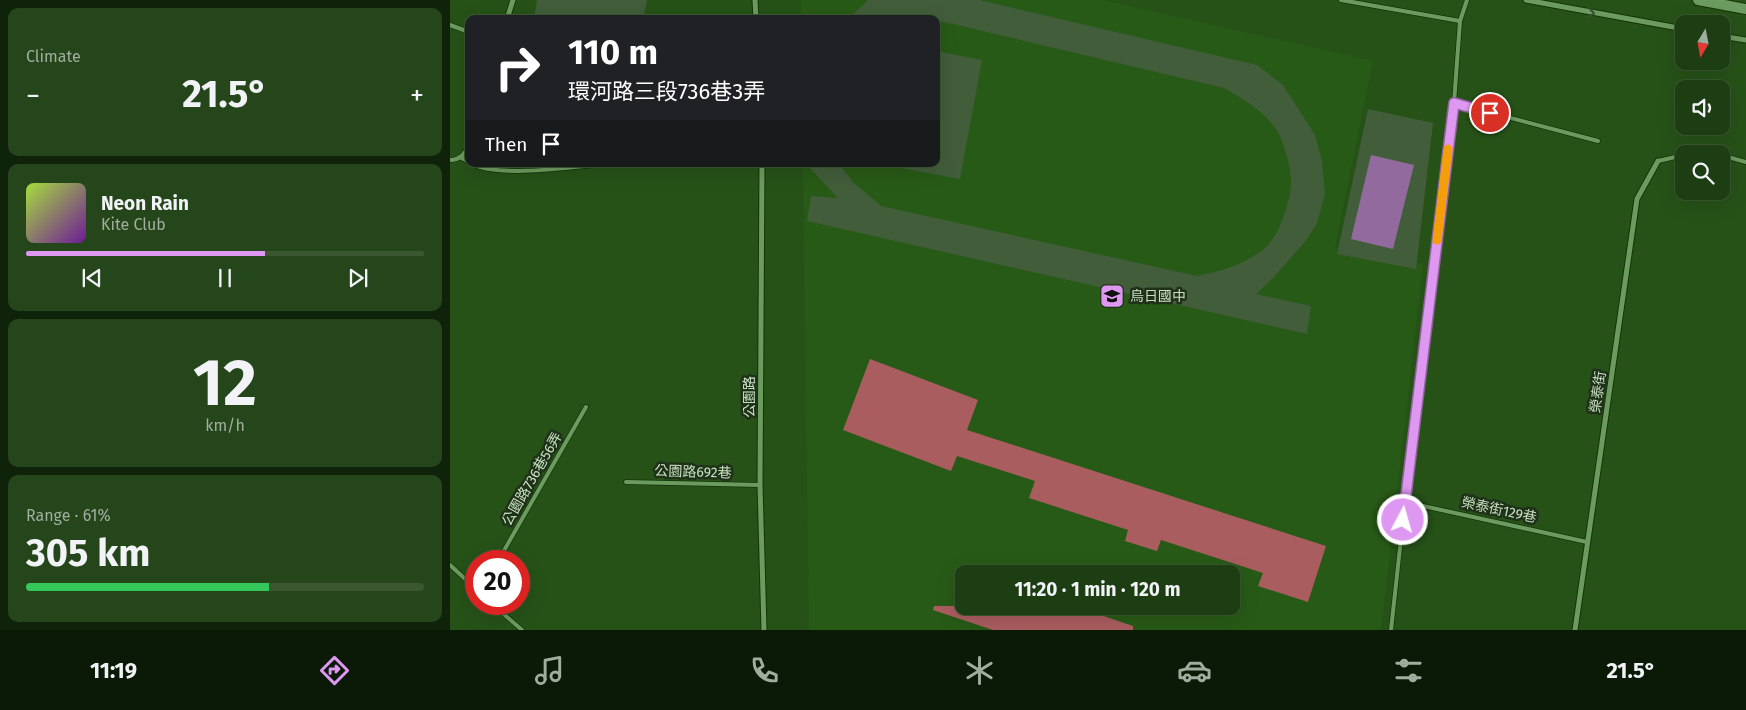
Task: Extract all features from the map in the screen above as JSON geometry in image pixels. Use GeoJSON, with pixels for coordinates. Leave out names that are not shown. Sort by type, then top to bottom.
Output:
{"type":"FeatureCollection","features":[{"type":"Feature","properties":{"kind":"street"},"geometry":{"type":"LineString","coordinates":[[508,15],[513,0]]}},
{"type":"Feature","properties":{"kind":"street"},"geometry":{"type":"LineString","coordinates":[[755,0],[756,15]]}},
{"type":"Feature","properties":{"kind":"street"},"geometry":{"type":"LineString","coordinates":[[1526,0],[1675,27]]}},
{"type":"Feature","properties":{"kind":"street"},"geometry":{"type":"LineString","coordinates":[[1698,0],[1746,9]]}},
{"type":"Feature","properties":{"kind":"street"},"geometry":{"type":"LineString","coordinates":[[1730,37],[1746,40]]}},
{"type":"Feature","properties":{"kind":"street","name":"榮泰街"},"geometry":{"type":"LineString","coordinates":[[1575,630],[1637,199],[1658,161]]}},
{"type":"Feature","properties":{"kind":"street","name":"公園路"},"geometry":{"type":"LineString","coordinates":[[762,167],[760,485],[764,630]]}},
{"type":"Feature","properties":{"kind":"lane"},"geometry":{"type":"LineString","coordinates":[[1341,0],[1460,21]]}},
{"type":"Feature","properties":{"kind":"lane"},"geometry":{"type":"LineString","coordinates":[[1391,630],[1454,103],[1460,21],[1467,0]]}},
{"type":"Feature","properties":{"kind":"lane"},"geometry":{"type":"LineString","coordinates":[[450,25],[465,31]]}},
{"type":"Feature","properties":{"kind":"lane"},"geometry":{"type":"LineString","coordinates":[[1454,103],[1598,141]]}},
{"type":"Feature","properties":{"kind":"lane"},"geometry":{"type":"LineString","coordinates":[[450,160],[452,161],[460,157],[465,152]]}},
{"type":"Feature","properties":{"kind":"lane"},"geometry":{"type":"LineString","coordinates":[[460,157],[465,160]]}},
{"type":"Feature","properties":{"kind":"lane"},"geometry":{"type":"LineString","coordinates":[[1658,161],[1675,157]]}},
{"type":"Feature","properties":{"kind":"lane"},"geometry":{"type":"LineString","coordinates":[[1730,158],[1746,162]]}},
{"type":"Feature","properties":{"kind":"lane"},"geometry":{"type":"LineString","coordinates":[[478,167],[525,171],[571,167]]}},
{"type":"Feature","properties":{"kind":"lane","name":"公園路736巷56弄"},"geometry":{"type":"LineString","coordinates":[[504,550],[586,407]]}},
{"type":"Feature","properties":{"kind":"lane","name":"公園路692巷"},"geometry":{"type":"LineString","coordinates":[[626,482],[760,485]]}},
{"type":"Feature","properties":{"kind":"lane","name":"榮泰街129巷"},"geometry":{"type":"LineString","coordinates":[[1405,502],[1588,542]]}},
{"type":"Feature","properties":{"kind":"lane"},"geometry":{"type":"LineString","coordinates":[[450,565],[465,579]]}},
{"type":"Feature","properties":{"kind":"lane"},"geometry":{"type":"LineString","coordinates":[[505,615],[522,630]]}},
{"type":"Feature","properties":{"kind":"shaded area"},"geometry":{"type":"Polygon","coordinates":[[[537,0],[647,0],[644,15],[535,15],[537,0]]]}},
{"type":"Feature","properties":{"kind":"shaded area","name":"烏日國中"},"geometry":{"type":"Polygon","coordinates":[[[801,0],[1103,0],[1373,61],[1335,247],[1423,264],[1381,630],[809,630],[803,167],[940,167],[940,15],[801,15],[801,0]]]}},
{"type":"Feature","properties":{"kind":"shaded area"},"geometry":{"type":"Polygon","coordinates":[[[868,0],[979,0],[1257,65],[1283,85],[1315,135],[1322,161],[1325,194],[1317,223],[1308,238],[1274,277],[1256,294],[1311,306],[1307,334],[807,221],[811,196],[838,198],[810,167],[841,167],[853,182],[881,206],[1197,276],[1232,267],[1264,249],[1275,236],[1287,206],[1291,179],[1288,158],[1277,130],[1256,109],[1224,88],[940,21],[940,15],[852,15],[868,0]]]}},
{"type":"Feature","properties":{"kind":"shaded area"},"geometry":{"type":"Polygon","coordinates":[[[940,52],[982,60],[960,179],[896,167],[940,167],[940,52]]]}},
{"type":"Feature","properties":{"kind":"shaded area"},"geometry":{"type":"Polygon","coordinates":[[[1368,109],[1433,123],[1416,269],[1337,254],[1368,109]]]}},
{"type":"Feature","properties":{"kind":"shaded area"},"geometry":{"type":"Polygon","coordinates":[[[1371,155],[1414,165],[1393,249],[1351,239],[1371,155]]]}},
{"type":"Feature","properties":{"kind":"building"},"geometry":{"type":"Polygon","coordinates":[[[870,359],[978,400],[967,430],[1326,546],[1308,602],[1258,586],[1263,573],[1240,565],[1161,540],[1157,551],[1125,541],[1128,530],[1029,498],[1035,481],[957,456],[951,471],[843,430],[870,359]]]}},
{"type":"Feature","properties":{"kind":"building"},"geometry":{"type":"Polygon","coordinates":[[[934,606],[955,606],[955,615],[1101,615],[1133,626],[1133,630],[993,630],[933,610],[934,606]]]}},
{"type":"Feature","properties":{"kind":"slow traffic"},"geometry":{"type":"LineString","coordinates":[[1437,240],[1448,149]]}},
{"type":"Feature","properties":{"kind":"place","name":"烏日國中"},"geometry":{"type":"Point","coordinates":[1112,296]}},
{"type":"Feature","properties":{"kind":"route"},"geometry":{"type":"LineString","coordinates":[[1403,520],[1454,103],[1490,113]]}}]}
